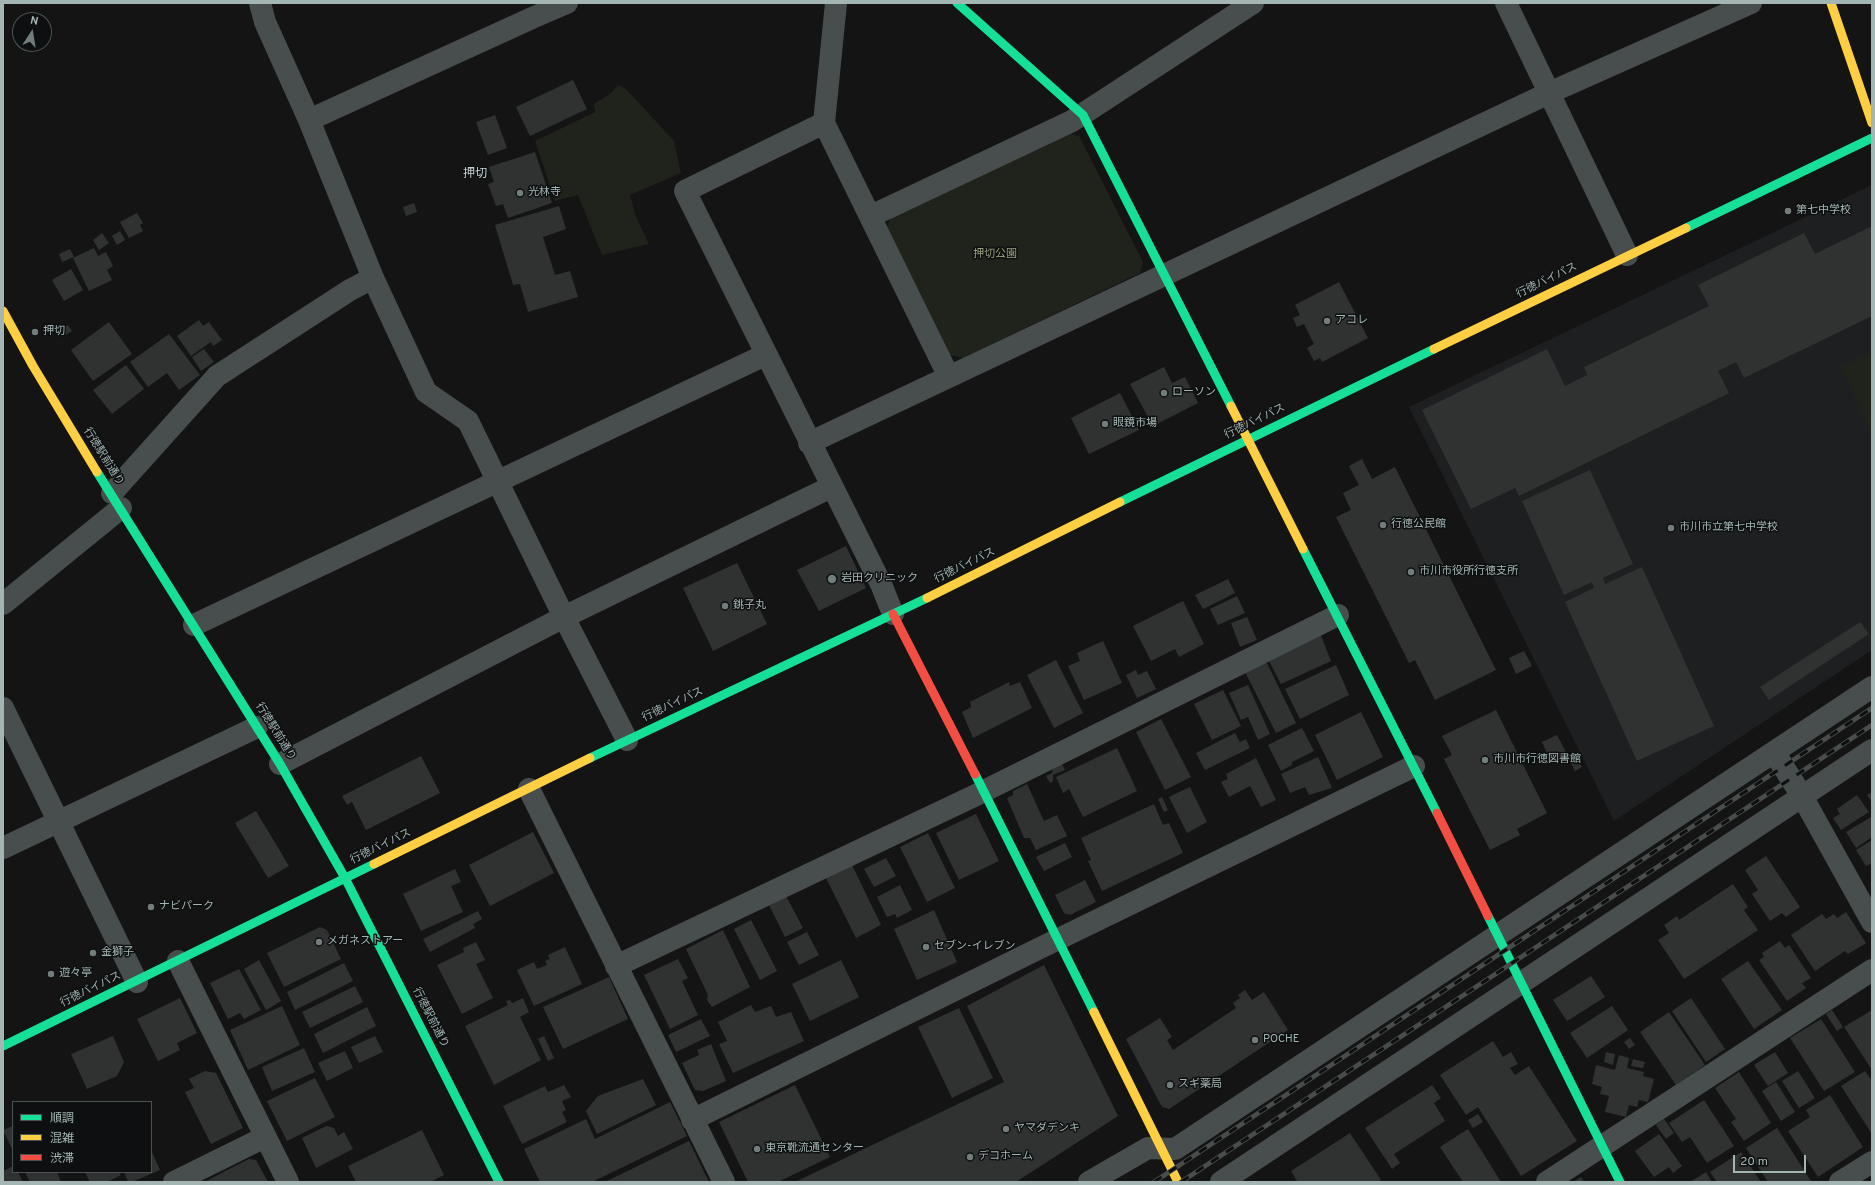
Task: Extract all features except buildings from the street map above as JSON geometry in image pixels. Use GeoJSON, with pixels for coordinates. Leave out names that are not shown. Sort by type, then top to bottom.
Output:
{"type":"FeatureCollection","features":[{"type":"Feature","properties":{"kind":"main road"},"geometry":{"type":"LineString","coordinates":[[957,3],[1084,115],[1414,766],[1620,1182]]}},
{"type":"Feature","properties":{"kind":"main road"},"geometry":{"type":"LineString","coordinates":[[1831,3],[1872,123]]}},
{"type":"Feature","properties":{"kind":"main road","name":"行徳バイパス"},"geometry":{"type":"LineString","coordinates":[[3,1046],[137,982],[345,878],[628,740],[893,614],[1248,439],[1872,138]]}},
{"type":"Feature","properties":{"kind":"main road","name":"行徳駅前通り"},"geometry":{"type":"LineString","coordinates":[[3,311],[33,366],[280,764],[345,878],[499,1182]]}},
{"type":"Feature","properties":{"kind":"main road"},"geometry":{"type":"LineString","coordinates":[[893,614],[984,791],[1178,1182]]}},
{"type":"Feature","properties":{"kind":"street"},"geometry":{"type":"LineString","coordinates":[[260,3],[266,22],[373,278],[426,392],[468,421],[564,617],[628,740]]}},
{"type":"Feature","properties":{"kind":"street"},"geometry":{"type":"LineString","coordinates":[[308,120],[567,3]]}},
{"type":"Feature","properties":{"kind":"street"},"geometry":{"type":"LineString","coordinates":[[836,3],[824,123],[949,377]]}},
{"type":"Feature","properties":{"kind":"street"},"geometry":{"type":"LineString","coordinates":[[871,216],[1084,115],[1253,3]]}},
{"type":"Feature","properties":{"kind":"street"},"geometry":{"type":"LineString","coordinates":[[1506,3],[1627,255]]}},
{"type":"Feature","properties":{"kind":"street"},"geometry":{"type":"LineString","coordinates":[[809,443],[1549,93],[1751,3]]}},
{"type":"Feature","properties":{"kind":"street"},"geometry":{"type":"LineString","coordinates":[[824,123],[685,191],[765,355],[881,584],[893,614]]}},
{"type":"Feature","properties":{"kind":"street"},"geometry":{"type":"LineString","coordinates":[[3,604],[116,500],[216,376],[350,290],[373,278]]}},
{"type":"Feature","properties":{"kind":"street"},"geometry":{"type":"LineString","coordinates":[[194,625],[765,355]]}},
{"type":"Feature","properties":{"kind":"street"},"geometry":{"type":"LineString","coordinates":[[280,764],[564,617],[831,487]]}},
{"type":"Feature","properties":{"kind":"street"},"geometry":{"type":"LineString","coordinates":[[616,966],[984,791],[1338,615]]}},
{"type":"Feature","properties":{"kind":"street"},"geometry":{"type":"LineString","coordinates":[[1089,1182],[1148,1148],[1175,1149],[1872,687]]}},
{"type":"Feature","properties":{"kind":"street"},"geometry":{"type":"LineString","coordinates":[[3,708],[60,821],[137,982]]}},
{"type":"Feature","properties":{"kind":"street"},"geometry":{"type":"LineString","coordinates":[[3,848],[257,727]]}},
{"type":"Feature","properties":{"kind":"street"},"geometry":{"type":"LineString","coordinates":[[1221,1182],[1872,750]]}},
{"type":"Feature","properties":{"kind":"street"},"geometry":{"type":"LineString","coordinates":[[1774,752],[1802,796],[1872,922]]}},
{"type":"Feature","properties":{"kind":"street"},"geometry":{"type":"LineString","coordinates":[[692,1120],[1057,939],[1414,766]]}},
{"type":"Feature","properties":{"kind":"street"},"geometry":{"type":"LineString","coordinates":[[530,789],[692,1120],[724,1182]]}},
{"type":"Feature","properties":{"kind":"street"},"geometry":{"type":"LineString","coordinates":[[178,961],[288,1182]]}},
{"type":"Feature","properties":{"kind":"street"},"geometry":{"type":"LineString","coordinates":[[1547,1182],[1872,970]]}},
{"type":"Feature","properties":{"kind":"street"},"geometry":{"type":"LineString","coordinates":[[174,1182],[265,1137]]}},
{"type":"Feature","properties":{"kind":"street"},"geometry":{"type":"LineString","coordinates":[[1840,1182],[1872,1162]]}},
{"type":"Feature","properties":{"kind":"shaded area","name":"市川市立第七中学校"},"geometry":{"type":"Polygon","coordinates":[[[1872,185],[1872,650],[1614,821],[1409,407],[1872,185]]]}},
{"type":"Feature","properties":{"kind":"green space"},"geometry":{"type":"Polygon","coordinates":[[[618,85],[626,89],[674,141],[681,173],[630,195],[636,217],[649,244],[602,255],[578,195],[555,201],[535,141],[595,112],[594,104],[611,93],[618,85]]]}},
{"type":"Feature","properties":{"kind":"green space","name":"押切公園"},"geometry":{"type":"Polygon","coordinates":[[[1068,133],[1079,136],[1143,262],[1140,273],[963,358],[950,355],[886,228],[892,216],[1068,133]]]}},
{"type":"Feature","properties":{"kind":"green space"},"geometry":{"type":"Polygon","coordinates":[[[1872,352],[1872,436],[1841,366],[1872,352]]]}},
{"type":"Feature","properties":{"kind":"railway"},"geometry":{"type":"LineString","coordinates":[[1154,1182],[1872,708]]}},
{"type":"Feature","properties":{"kind":"railway"},"geometry":{"type":"LineString","coordinates":[[1181,1182],[1872,725]]}},
{"type":"Feature","properties":{"kind":"traffic: fast"},"geometry":{"type":"LineString","coordinates":[[957,3],[1083,115],[1231,406]]}},
{"type":"Feature","properties":{"kind":"traffic: fast"},"geometry":{"type":"LineString","coordinates":[[1686,228],[1872,138]]}},
{"type":"Feature","properties":{"kind":"traffic: fast"},"geometry":{"type":"LineString","coordinates":[[1120,502],[1434,349]]}},
{"type":"Feature","properties":{"kind":"traffic: fast"},"geometry":{"type":"LineString","coordinates":[[97,472],[280,764],[345,878]]}},
{"type":"Feature","properties":{"kind":"traffic: fast"},"geometry":{"type":"LineString","coordinates":[[1303,549],[1437,813]]}},
{"type":"Feature","properties":{"kind":"traffic: fast"},"geometry":{"type":"LineString","coordinates":[[590,758],[927,598]]}},
{"type":"Feature","properties":{"kind":"traffic: fast"},"geometry":{"type":"LineString","coordinates":[[975,774],[1094,1012]]}},
{"type":"Feature","properties":{"kind":"traffic: fast"},"geometry":{"type":"LineString","coordinates":[[3,1046],[374,864]]}},
{"type":"Feature","properties":{"kind":"traffic: fast"},"geometry":{"type":"LineString","coordinates":[[345,878],[499,1182]]}},
{"type":"Feature","properties":{"kind":"traffic: fast"},"geometry":{"type":"LineString","coordinates":[[1488,916],[1620,1182]]}},
{"type":"Feature","properties":{"kind":"traffic: slow"},"geometry":{"type":"LineString","coordinates":[[1831,3],[1872,123]]}},
{"type":"Feature","properties":{"kind":"traffic: slow"},"geometry":{"type":"LineString","coordinates":[[1434,349],[1686,228]]}},
{"type":"Feature","properties":{"kind":"traffic: slow"},"geometry":{"type":"LineString","coordinates":[[3,311],[33,366],[97,472]]}},
{"type":"Feature","properties":{"kind":"traffic: slow"},"geometry":{"type":"LineString","coordinates":[[1231,406],[1303,549]]}},
{"type":"Feature","properties":{"kind":"traffic: slow"},"geometry":{"type":"LineString","coordinates":[[927,598],[1120,502]]}},
{"type":"Feature","properties":{"kind":"traffic: slow"},"geometry":{"type":"LineString","coordinates":[[374,864],[590,758]]}},
{"type":"Feature","properties":{"kind":"traffic: slow"},"geometry":{"type":"LineString","coordinates":[[1094,1012],[1178,1182]]}},
{"type":"Feature","properties":{"kind":"traffic: jam"},"geometry":{"type":"LineString","coordinates":[[893,614],[975,774]]}},
{"type":"Feature","properties":{"kind":"traffic: jam"},"geometry":{"type":"LineString","coordinates":[[1437,813],[1488,916]]}},
{"type":"Feature","properties":{"kind":"place","name":"光林寺"},"geometry":{"type":"Point","coordinates":[520,193]}},
{"type":"Feature","properties":{"kind":"place","name":"第七中学校"},"geometry":{"type":"Point","coordinates":[1788,211]}},
{"type":"Feature","properties":{"kind":"place","name":"アコレ"},"geometry":{"type":"Point","coordinates":[1327,321]}},
{"type":"Feature","properties":{"kind":"place","name":"押切"},"geometry":{"type":"Point","coordinates":[35,332]}},
{"type":"Feature","properties":{"kind":"place","name":"ローソン"},"geometry":{"type":"Point","coordinates":[1164,393]}},
{"type":"Feature","properties":{"kind":"place","name":"眼鏡市場"},"geometry":{"type":"Point","coordinates":[1105,424]}},
{"type":"Feature","properties":{"kind":"place","name":"行徳公民館"},"geometry":{"type":"Point","coordinates":[1383,525]}},
{"type":"Feature","properties":{"kind":"place","name":"市川市立第七中学校"},"geometry":{"type":"Point","coordinates":[1671,528]}},
{"type":"Feature","properties":{"kind":"place","name":"市川市役所行徳支所"},"geometry":{"type":"Point","coordinates":[1411,572]}},
{"type":"Feature","properties":{"kind":"place","name":"岩田クリニック"},"geometry":{"type":"Point","coordinates":[832,579]}},
{"type":"Feature","properties":{"kind":"place","name":"銚子丸"},"geometry":{"type":"Point","coordinates":[725,606]}},
{"type":"Feature","properties":{"kind":"place","name":"市川市行徳図書館"},"geometry":{"type":"Point","coordinates":[1485,760]}},
{"type":"Feature","properties":{"kind":"place","name":"ナビパーク"},"geometry":{"type":"Point","coordinates":[151,907]}},
{"type":"Feature","properties":{"kind":"place","name":"メガネストアー"},"geometry":{"type":"Point","coordinates":[319,942]}},
{"type":"Feature","properties":{"kind":"place","name":"セブン-イレブン"},"geometry":{"type":"Point","coordinates":[926,947]}},
{"type":"Feature","properties":{"kind":"place","name":"金獅子"},"geometry":{"type":"Point","coordinates":[93,953]}},
{"type":"Feature","properties":{"kind":"place","name":"遊々亭"},"geometry":{"type":"Point","coordinates":[51,974]}},
{"type":"Feature","properties":{"kind":"place","name":"POCHE"},"geometry":{"type":"Point","coordinates":[1255,1040]}},
{"type":"Feature","properties":{"kind":"place","name":"スギ薬局"},"geometry":{"type":"Point","coordinates":[1170,1085]}},
{"type":"Feature","properties":{"kind":"place","name":"ヤマダデンキ"},"geometry":{"type":"Point","coordinates":[1006,1129]}},
{"type":"Feature","properties":{"kind":"place","name":"東京靴流通センター"},"geometry":{"type":"Point","coordinates":[757,1149]}},
{"type":"Feature","properties":{"kind":"place","name":"デコホーム"},"geometry":{"type":"Point","coordinates":[970,1157]}},
{"type":"Feature","properties":{"kind":"district","name":"押切"},"geometry":{"type":"Point","coordinates":[475,175]}}]}
